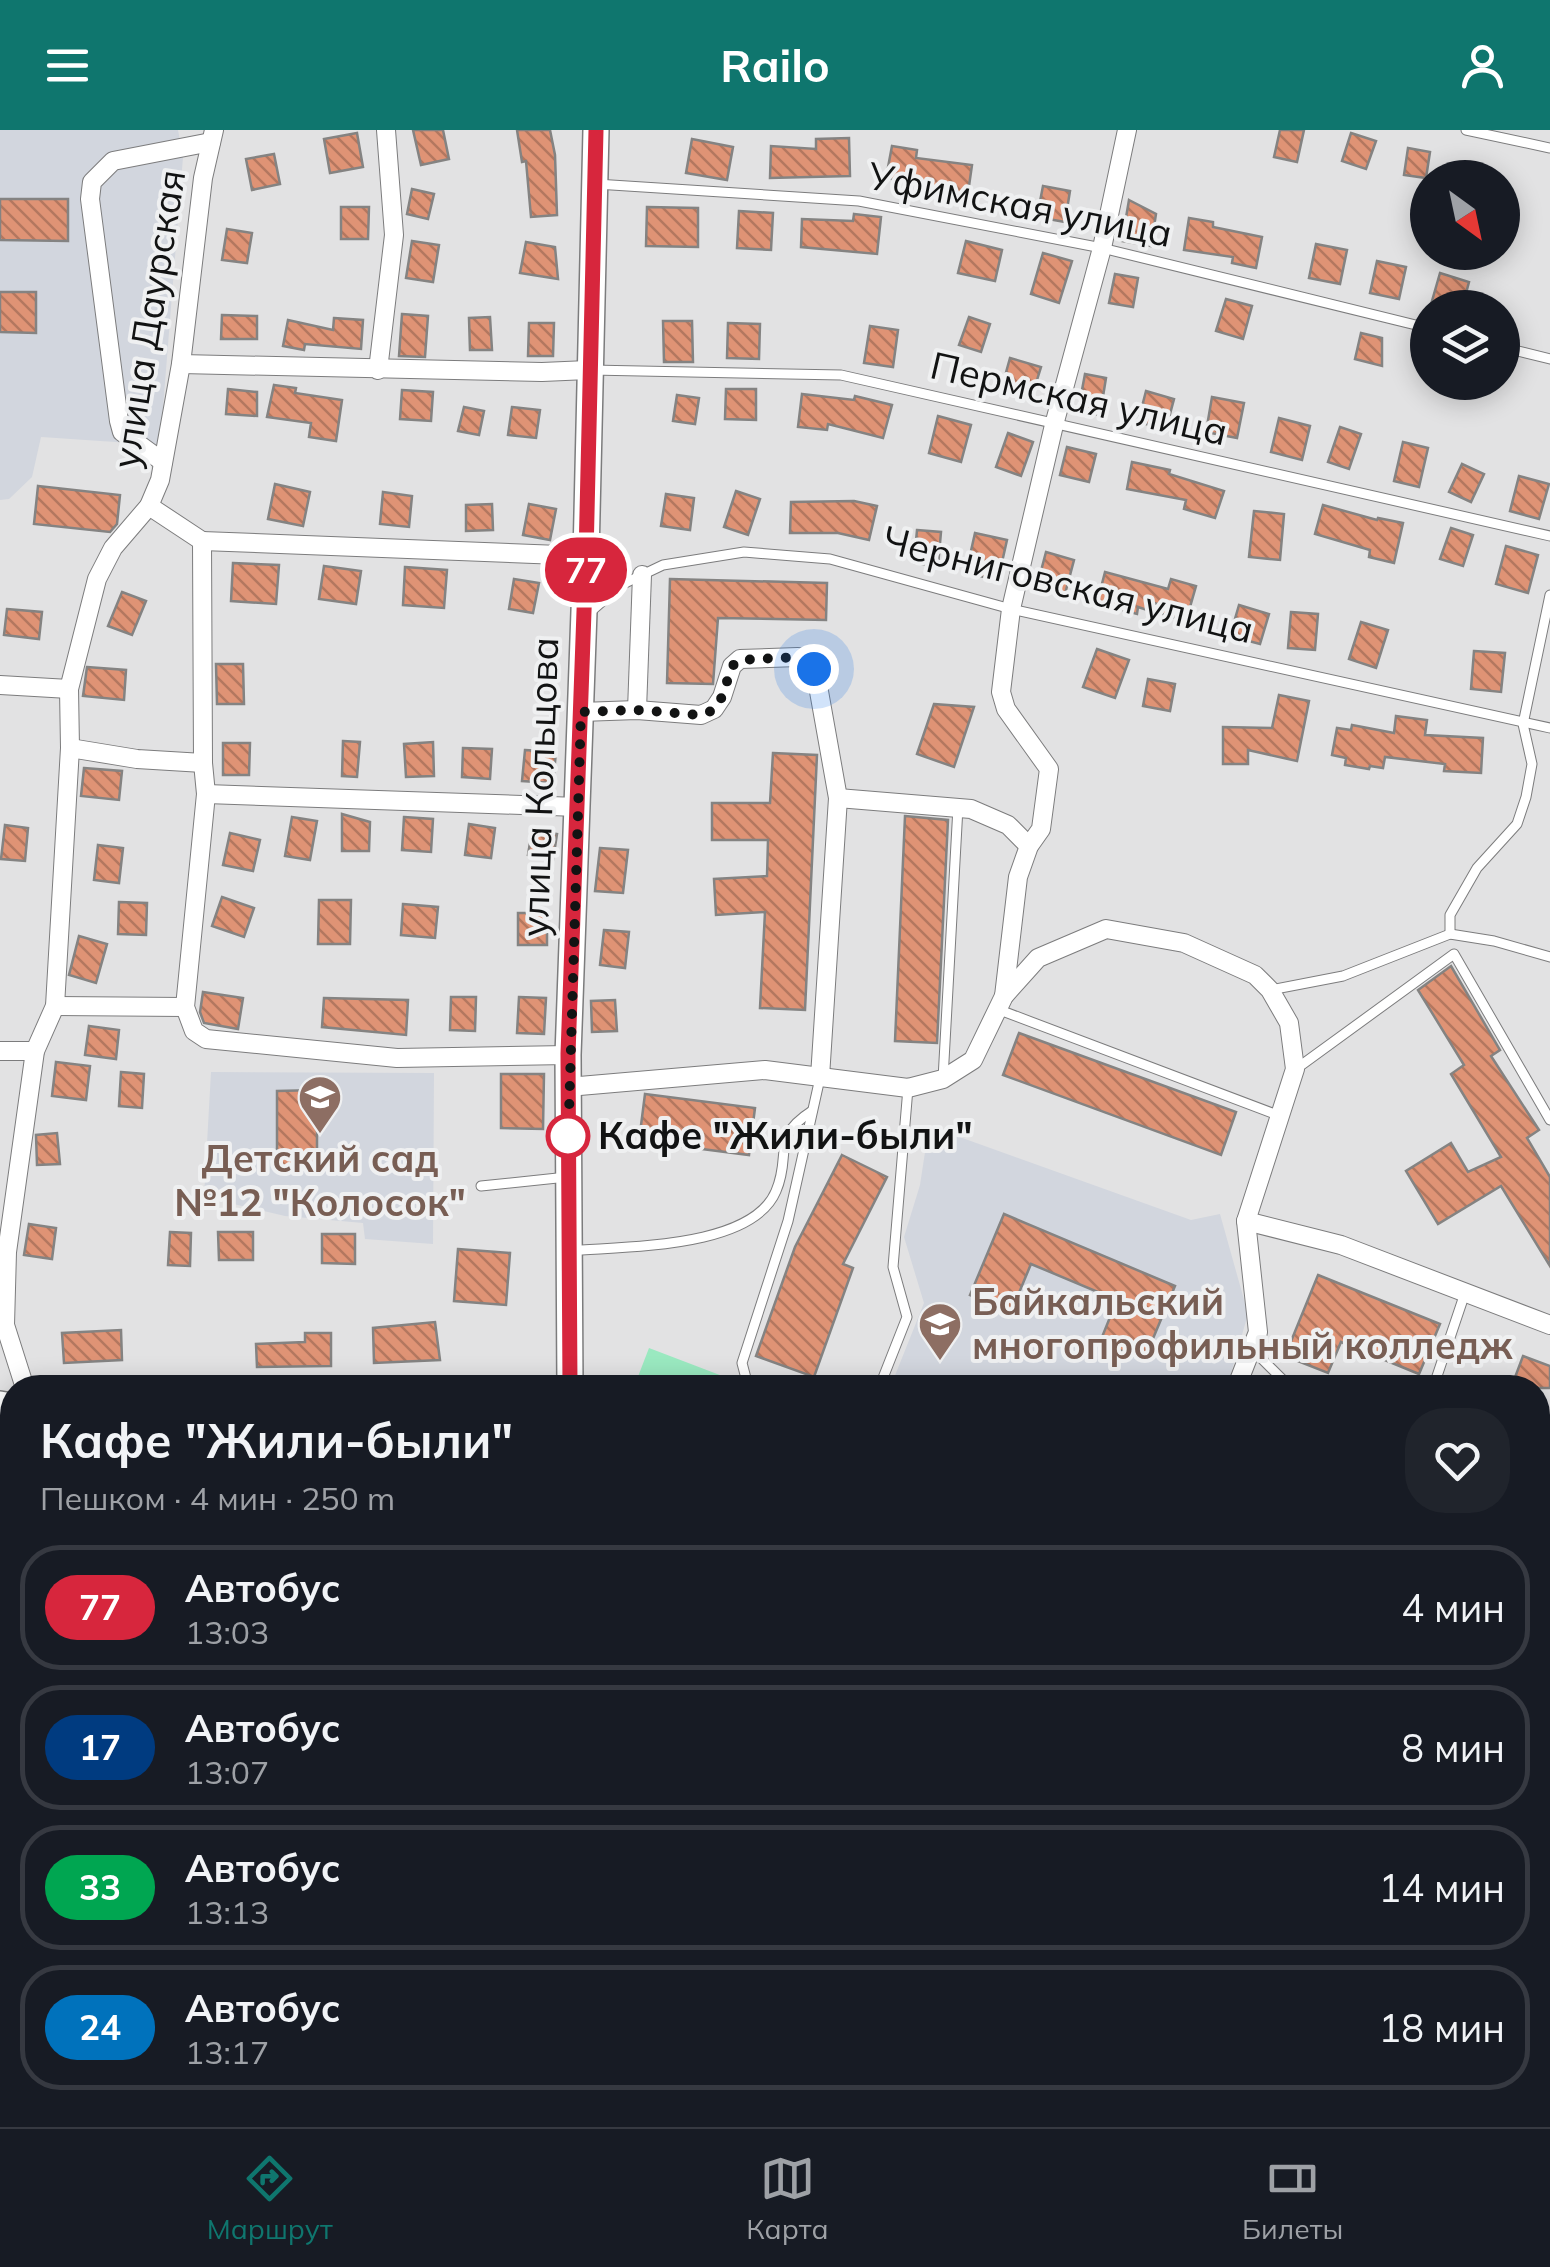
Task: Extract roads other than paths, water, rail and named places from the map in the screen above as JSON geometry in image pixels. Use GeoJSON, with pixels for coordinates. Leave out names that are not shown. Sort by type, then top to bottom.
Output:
{"type":"FeatureCollection","features":[{"type":"Feature","properties":{"kind":"main road","name":"улица Кольцова"},"geometry":{"type":"LineString","coordinates":[[570,1375],[568,1054],[596,130]]}},
{"type":"Feature","properties":{"kind":"street"},"geometry":{"type":"LineString","coordinates":[[378,370],[394,235],[386,130]]}},
{"type":"Feature","properties":{"kind":"street"},"geometry":{"type":"LineString","coordinates":[[1000,1003],[1018,877],[1029,846],[1040,830],[1049,770],[1006,709],[1001,692],[1011,610],[1054,424],[1102,248],[1127,130]]}},
{"type":"Feature","properties":{"kind":"street"},"geometry":{"type":"LineString","coordinates":[[163,462],[122,432],[119,421],[90,199],[92,182],[114,161],[212,136]]}},
{"type":"Feature","properties":{"kind":"street","name":"улица Даурская"},"geometry":{"type":"LineString","coordinates":[[21,1375],[6,1325],[7,1252],[35,1051],[56,1006],[70,748],[69,689],[97,579],[112,548],[149,506],[163,462],[181,364],[203,178],[212,136]]}},
{"type":"Feature","properties":{"kind":"street"},"geometry":{"type":"LineString","coordinates":[[181,364],[378,370],[588,370]]}},
{"type":"Feature","properties":{"kind":"street"},"geometry":{"type":"LineString","coordinates":[[149,506],[202,542],[586,556]]}},
{"type":"Feature","properties":{"kind":"street"},"geometry":{"type":"LineString","coordinates":[[202,542],[202,763],[206,794],[185,1007],[194,1031],[206,1039],[397,1058],[568,1054]]}},
{"type":"Feature","properties":{"kind":"street"},"geometry":{"type":"LineString","coordinates":[[637,710],[642,575]]}},
{"type":"Feature","properties":{"kind":"street"},"geometry":{"type":"LineString","coordinates":[[581,712],[637,710],[700,715],[714,710],[732,666],[740,660],[798,657],[807,659],[814,669],[838,798],[820,1077]]}},
{"type":"Feature","properties":{"kind":"street"},"geometry":{"type":"LineString","coordinates":[[0,684],[69,689]]}},
{"type":"Feature","properties":{"kind":"street"},"geometry":{"type":"LineString","coordinates":[[70,748],[202,763]]}},
{"type":"Feature","properties":{"kind":"street"},"geometry":{"type":"LineString","coordinates":[[206,794],[578,807]]}},
{"type":"Feature","properties":{"kind":"street"},"geometry":{"type":"LineString","coordinates":[[838,798],[972,809],[1008,824],[1029,846]]}},
{"type":"Feature","properties":{"kind":"street"},"geometry":{"type":"LineString","coordinates":[[568,1087],[765,1070],[908,1088],[943,1079],[973,1060],[1000,1003],[1038,958],[1106,929],[1184,943],[1255,975],[1270,990],[1290,1023],[1295,1070],[1246,1221],[1258,1332],[1241,1375]]}},
{"type":"Feature","properties":{"kind":"street"},"geometry":{"type":"LineString","coordinates":[[56,1006],[185,1007]]}},
{"type":"Feature","properties":{"kind":"street"},"geometry":{"type":"LineString","coordinates":[[0,1051],[35,1051]]}},
{"type":"Feature","properties":{"kind":"street"},"geometry":{"type":"LineString","coordinates":[[1246,1221],[1341,1245],[1550,1325]]}},
{"type":"Feature","properties":{"kind":"lane"},"geometry":{"type":"LineString","coordinates":[[1466,130],[1550,148]]}},
{"type":"Feature","properties":{"kind":"lane","name":"Уфимская улица"},"geometry":{"type":"LineString","coordinates":[[594,184],[860,201],[1102,248],[1410,324]]}},
{"type":"Feature","properties":{"kind":"lane"},"geometry":{"type":"LineString","coordinates":[[1520,352],[1550,359]]}},
{"type":"Feature","properties":{"kind":"lane","name":"Пермская улица"},"geometry":{"type":"LineString","coordinates":[[588,370],[841,375],[1550,536]]}},
{"type":"Feature","properties":{"kind":"lane","name":"Черниговская улица"},"geometry":{"type":"LineString","coordinates":[[583,617],[621,585],[664,564],[744,552],[830,560],[1011,610],[1550,728]]}},
{"type":"Feature","properties":{"kind":"lane"},"geometry":{"type":"LineString","coordinates":[[1450,934],[1450,915],[1478,868],[1517,824],[1532,764],[1523,724],[1550,595]]}},
{"type":"Feature","properties":{"kind":"lane"},"geometry":{"type":"LineString","coordinates":[[943,1079],[958,808]]}},
{"type":"Feature","properties":{"kind":"lane"},"geometry":{"type":"LineString","coordinates":[[1270,990],[1344,976],[1450,934],[1494,940],[1550,957]]}},
{"type":"Feature","properties":{"kind":"lane"},"geometry":{"type":"LineString","coordinates":[[1295,1070],[1454,954],[1550,1120]]}},
{"type":"Feature","properties":{"kind":"lane"},"geometry":{"type":"LineString","coordinates":[[1000,1003],[1280,1116]]}},
{"type":"Feature","properties":{"kind":"lane"},"geometry":{"type":"LineString","coordinates":[[745,1375],[742,1363],[788,1221],[820,1077]]}},
{"type":"Feature","properties":{"kind":"lane"},"geometry":{"type":"LineString","coordinates":[[884,1375],[906,1317],[892,1267],[908,1088]]}},
{"type":"Feature","properties":{"kind":"lane"},"geometry":{"type":"LineString","coordinates":[[568,1251],[694,1240],[737,1226],[764,1210],[777,1190],[785,1139],[794,1123],[812,1111]]}},
{"type":"Feature","properties":{"kind":"lane"},"geometry":{"type":"LineString","coordinates":[[481,1186],[568,1177]]}},
{"type":"Feature","properties":{"kind":"lane"},"geometry":{"type":"LineString","coordinates":[[1437,1375],[1465,1293]]}},
{"type":"Feature","properties":{"kind":"lane"},"geometry":{"type":"LineString","coordinates":[[1251,1348],[1278,1375]]}},
{"type":"Feature","properties":{"kind":"place","name":"Детский сад №12 \"Колосок\""},"geometry":{"type":"Point","coordinates":[320,1135]}},
{"type":"Feature","properties":{"kind":"place","name":"Кафе \"Жили-были\""},"geometry":{"type":"Point","coordinates":[568,1136]}},
{"type":"Feature","properties":{"kind":"place","name":"Байкальский многопрофильный колледж"},"geometry":{"type":"Point","coordinates":[940,1362]}}]}
